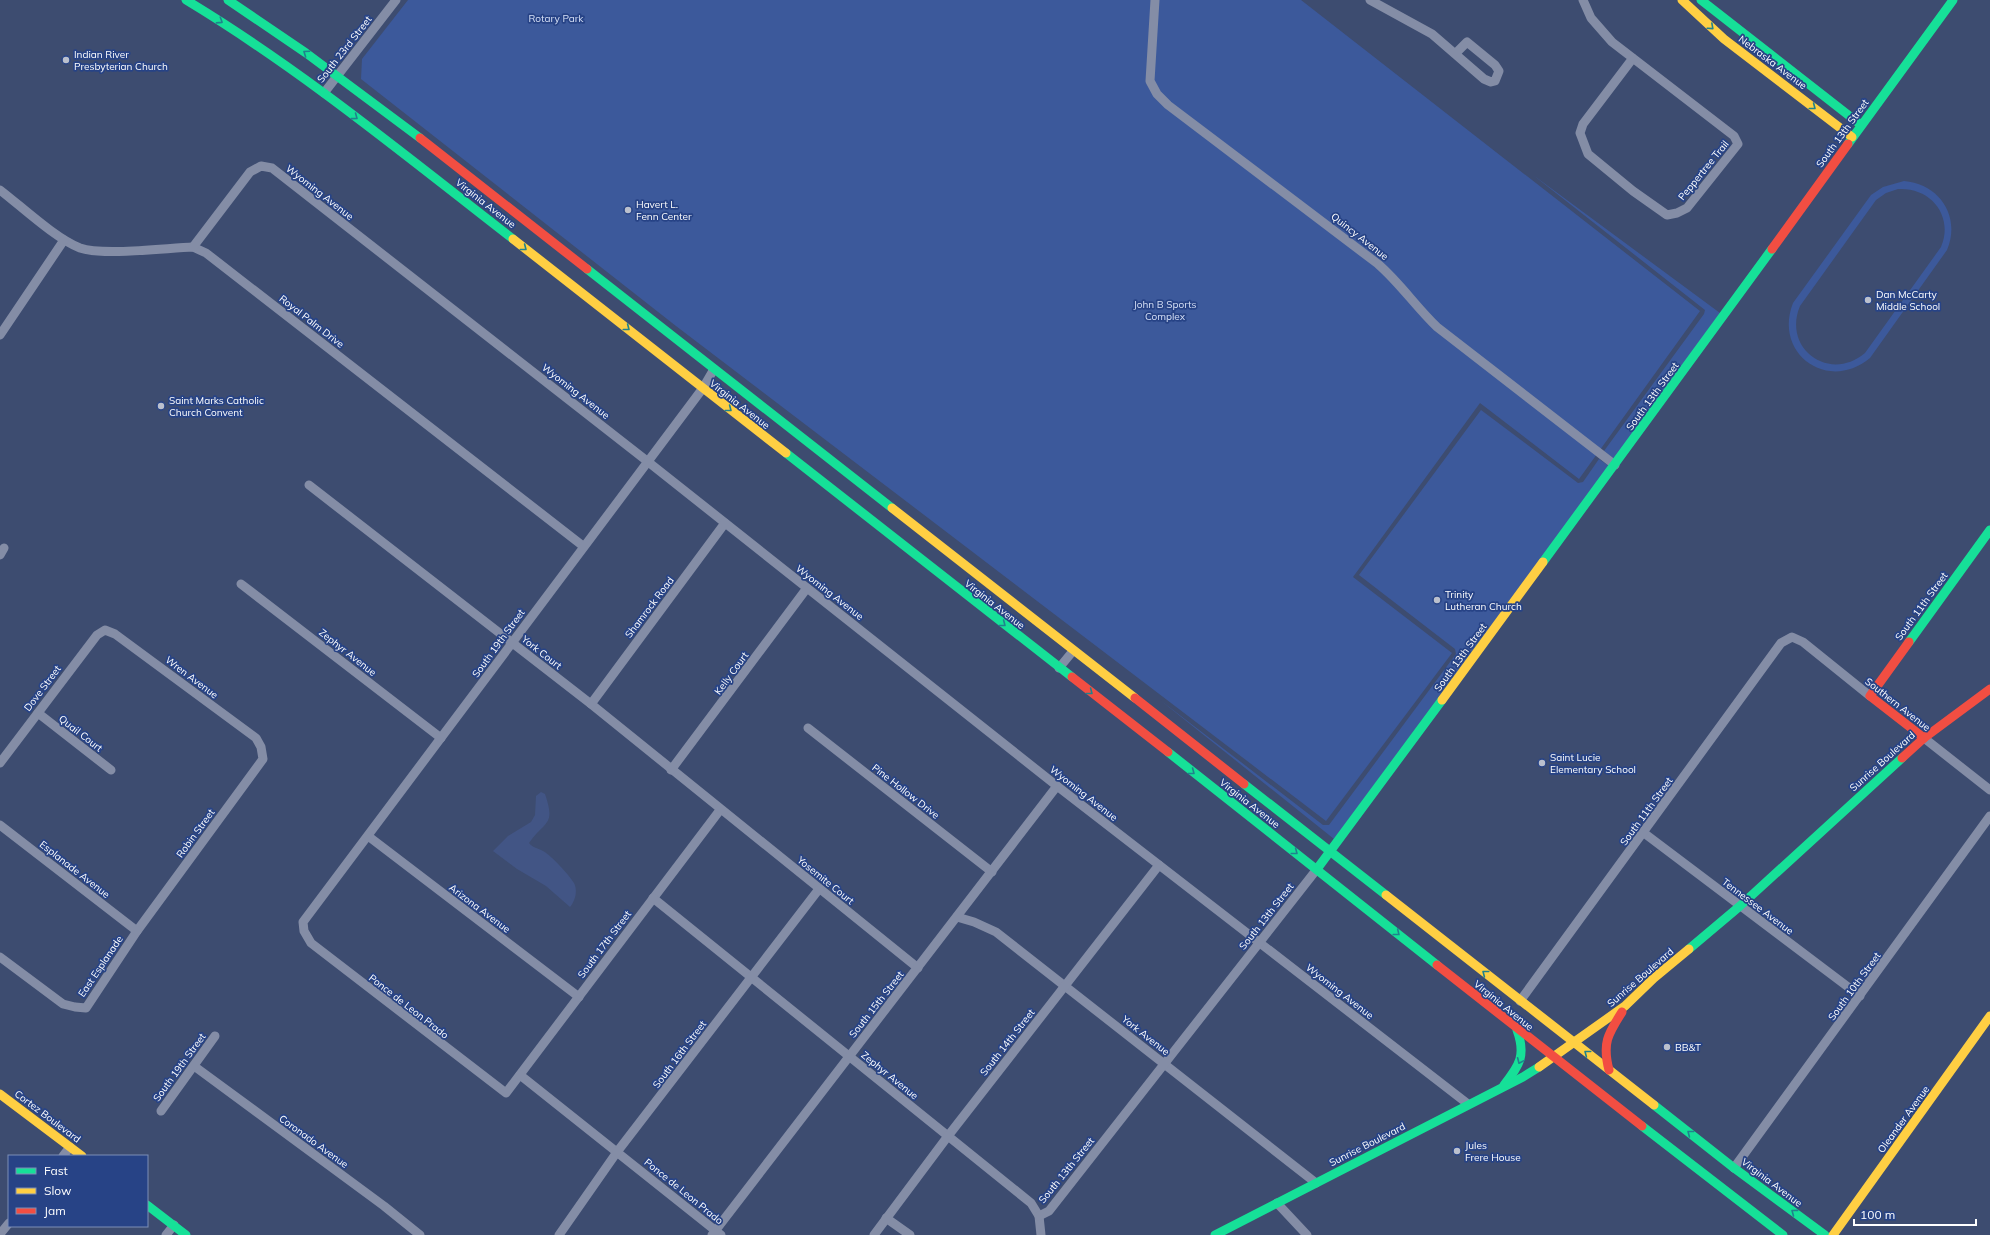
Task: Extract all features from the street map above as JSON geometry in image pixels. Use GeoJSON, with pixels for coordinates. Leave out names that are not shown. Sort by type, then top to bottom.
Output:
{"type":"FeatureCollection","features":[{"type":"Feature","properties":{"kind":"main road","name":"Virginia Avenue"},"geometry":{"type":"LineString","coordinates":[[186,0],[262,49],[439,181],[1317,869],[1517,1030],[1783,1235]]}},
{"type":"Feature","properties":{"kind":"main road","name":"Virginia Avenue"},"geometry":{"type":"LineString","coordinates":[[228,0],[338,76],[554,243],[1520,1001],[1734,1168],[1825,1235]]}},
{"type":"Feature","properties":{"kind":"main road","name":"Nebraska Avenue"},"geometry":{"type":"LineString","coordinates":[[1682,0],[1724,39],[1852,137]]}},
{"type":"Feature","properties":{"kind":"main road","name":"Nebraska Avenue"},"geometry":{"type":"LineString","coordinates":[[1702,0],[1734,27],[1861,125]]}},
{"type":"Feature","properties":{"kind":"main road","name":"South 13th Street"},"geometry":{"type":"LineString","coordinates":[[1317,869],[1615,465],[1953,0]]}},
{"type":"Feature","properties":{"kind":"main road"},"geometry":{"type":"LineString","coordinates":[[1724,39],[1734,27]]}},
{"type":"Feature","properties":{"kind":"main road"},"geometry":{"type":"LineString","coordinates":[[1796,93],[1805,82]]}},
{"type":"Feature","properties":{"kind":"main road"},"geometry":{"type":"LineString","coordinates":[[439,181],[540,245],[554,243]]}},
{"type":"Feature","properties":{"kind":"main road","name":"South 11th Street"},"geometry":{"type":"LineString","coordinates":[[1870,696],[1990,530]]}},
{"type":"Feature","properties":{"kind":"main road","name":"Sunrise Boulevard"},"geometry":{"type":"LineString","coordinates":[[1215,1235],[1468,1104],[1502,1088],[1553,1058],[1625,1006],[1654,978],[1740,906],[1924,738],[1990,689]]}},
{"type":"Feature","properties":{"kind":"main road","name":"Southern Avenue"},"geometry":{"type":"LineString","coordinates":[[1870,696],[1924,738]]}},
{"type":"Feature","properties":{"kind":"main road"},"geometry":{"type":"LineString","coordinates":[[1609,1070],[1604,1053],[1604,1046],[1608,1035],[1625,1006]]}},
{"type":"Feature","properties":{"kind":"main road","name":"Oleander Avenue"},"geometry":{"type":"LineString","coordinates":[[1833,1235],[1990,1016]]}},
{"type":"Feature","properties":{"kind":"main road"},"geometry":{"type":"LineString","coordinates":[[1502,1088],[1518,1066],[1523,1053],[1523,1046],[1517,1030]]}},
{"type":"Feature","properties":{"kind":"main road","name":"Cortez Boulevard"},"geometry":{"type":"LineString","coordinates":[[0,1094],[81,1155]]}},
{"type":"Feature","properties":{"kind":"main road"},"geometry":{"type":"LineString","coordinates":[[148,1206],[186,1235]]}},
{"type":"Feature","properties":{"kind":"street","name":"South 23rd Street"},"geometry":{"type":"LineString","coordinates":[[324,94],[396,0]]}},
{"type":"Feature","properties":{"kind":"street","name":"Quincy Avenue"},"geometry":{"type":"LineString","coordinates":[[1155,0],[1150,81],[1157,94],[1168,105],[1378,264],[1393,277],[1437,327],[1615,465]]}},
{"type":"Feature","properties":{"kind":"street"},"geometry":{"type":"LineString","coordinates":[[1370,0],[1426,30],[1484,79],[1491,82],[1495,81],[1500,71],[1495,65],[1467,42],[1455,54]]}},
{"type":"Feature","properties":{"kind":"street","name":"Peppertree Trail"},"geometry":{"type":"LineString","coordinates":[[1583,0],[1591,18],[1600,30],[1633,58],[1734,136],[1738,144],[1687,208],[1677,213],[1667,215],[1633,191],[1588,154],[1582,142],[1580,133],[1583,124],[1633,58]]}},
{"type":"Feature","properties":{"kind":"street","name":"Wyoming Avenue"},"geometry":{"type":"LineString","coordinates":[[193,247],[250,172],[261,166],[272,168],[647,461],[1057,786],[1468,1104]]}},
{"type":"Feature","properties":{"kind":"street"},"geometry":{"type":"LineString","coordinates":[[0,190],[64,240],[80,248],[98,251],[193,247]]}},
{"type":"Feature","properties":{"kind":"street"},"geometry":{"type":"LineString","coordinates":[[0,335],[3,323],[64,240]]}},
{"type":"Feature","properties":{"kind":"street","name":"Royal Palm Drive"},"geometry":{"type":"LineString","coordinates":[[193,247],[206,253],[583,546]]}},
{"type":"Feature","properties":{"kind":"street","name":"South 19th Street"},"geometry":{"type":"LineString","coordinates":[[304,931],[303,922],[442,738],[583,546],[703,388],[714,369]]}},
{"type":"Feature","properties":{"kind":"street","name":"York Court"},"geometry":{"type":"LineString","coordinates":[[309,485],[591,704],[720,810]]}},
{"type":"Feature","properties":{"kind":"street","name":"Shamrock Road"},"geometry":{"type":"LineString","coordinates":[[591,704],[725,523]]}},
{"type":"Feature","properties":{"kind":"street","name":"Zephyr Avenue"},"geometry":{"type":"LineString","coordinates":[[241,584],[442,738]]}},
{"type":"Feature","properties":{"kind":"street","name":"Kelly Court"},"geometry":{"type":"LineString","coordinates":[[671,770],[807,588]]}},
{"type":"Feature","properties":{"kind":"street","name":"Dove Street"},"geometry":{"type":"LineString","coordinates":[[0,763],[96,635],[105,630]]}},
{"type":"Feature","properties":{"kind":"street","name":"Wren Avenue"},"geometry":{"type":"LineString","coordinates":[[105,630],[115,634],[256,738],[261,747]]}},
{"type":"Feature","properties":{"kind":"street","name":"Southern Avenue"},"geometry":{"type":"LineString","coordinates":[[1792,637],[1803,642],[1870,696]]}},
{"type":"Feature","properties":{"kind":"street","name":"South 11th Street"},"geometry":{"type":"LineString","coordinates":[[1520,1001],[1644,833],[1781,643],[1792,637]]}},
{"type":"Feature","properties":{"kind":"street"},"geometry":{"type":"LineString","coordinates":[[1059,668],[1073,651]]}},
{"type":"Feature","properties":{"kind":"street","name":"Quail Court"},"geometry":{"type":"LineString","coordinates":[[38,712],[111,770]]}},
{"type":"Feature","properties":{"kind":"street","name":"Pine Hollow Drive"},"geometry":{"type":"LineString","coordinates":[[808,728],[992,872]]}},
{"type":"Feature","properties":{"kind":"street","name":"Southern Avenue"},"geometry":{"type":"LineString","coordinates":[[1924,738],[1990,790]]}},
{"type":"Feature","properties":{"kind":"street","name":"Robin Street"},"geometry":{"type":"LineString","coordinates":[[137,931],[263,759],[261,747]]}},
{"type":"Feature","properties":{"kind":"street","name":"South 15th Street"},"geometry":{"type":"LineString","coordinates":[[716,1233],[849,1056],[1057,786]]}},
{"type":"Feature","properties":{"kind":"street","name":"Yosemite Court"},"geometry":{"type":"LineString","coordinates":[[720,810],[918,968]]}},
{"type":"Feature","properties":{"kind":"street","name":"South 17th Street"},"geometry":{"type":"LineString","coordinates":[[506,1093],[720,810]]}},
{"type":"Feature","properties":{"kind":"street","name":"South 10th Street"},"geometry":{"type":"LineString","coordinates":[[1734,1168],[1990,816]]}},
{"type":"Feature","properties":{"kind":"street","name":"Esplanade Avenue"},"geometry":{"type":"LineString","coordinates":[[0,825],[137,931]]}},
{"type":"Feature","properties":{"kind":"street","name":"Tennessee Avenue"},"geometry":{"type":"LineString","coordinates":[[1644,833],[1860,996]]}},
{"type":"Feature","properties":{"kind":"street","name":"Arizona Avenue"},"geometry":{"type":"LineString","coordinates":[[368,836],[578,996]]}},
{"type":"Feature","properties":{"kind":"street","name":"South 14th Street"},"geometry":{"type":"LineString","coordinates":[[874,1235],[948,1136],[1159,865]]}},
{"type":"Feature","properties":{"kind":"street","name":"South 13th Street"},"geometry":{"type":"LineString","coordinates":[[1039,1216],[1049,1211],[1166,1064],[1317,869]]}},
{"type":"Feature","properties":{"kind":"street","name":"South 16th Street"},"geometry":{"type":"LineString","coordinates":[[559,1235],[617,1152],[819,889]]}},
{"type":"Feature","properties":{"kind":"street","name":"Zephyr Avenue"},"geometry":{"type":"LineString","coordinates":[[653,898],[1030,1203],[1039,1216]]}},
{"type":"Feature","properties":{"kind":"street","name":"York Avenue"},"geometry":{"type":"LineString","coordinates":[[957,917],[974,922],[996,932],[1316,1183]]}},
{"type":"Feature","properties":{"kind":"street","name":"East Esplanade"},"geometry":{"type":"LineString","coordinates":[[0,957],[63,1004],[86,1008],[137,931]]}},
{"type":"Feature","properties":{"kind":"street","name":"Ponce de Leon Prado"},"geometry":{"type":"LineString","coordinates":[[304,931],[311,943],[506,1093]]}},
{"type":"Feature","properties":{"kind":"street","name":"South 19th Street"},"geometry":{"type":"LineString","coordinates":[[161,1111],[215,1036]]}},
{"type":"Feature","properties":{"kind":"street","name":"Coronado Avenue"},"geometry":{"type":"LineString","coordinates":[[194,1066],[378,1201],[420,1235]]}},
{"type":"Feature","properties":{"kind":"street","name":"Ponce de Leon Prado"},"geometry":{"type":"LineString","coordinates":[[520,1075],[716,1233]]}},
{"type":"Feature","properties":{"kind":"street"},"geometry":{"type":"LineString","coordinates":[[64,1155],[70,1147]]}},
{"type":"Feature","properties":{"kind":"street"},"geometry":{"type":"LineString","coordinates":[[1277,1203],[1308,1235]]}},
{"type":"Feature","properties":{"kind":"street"},"geometry":{"type":"LineString","coordinates":[[1039,1216],[1040,1235]]}},
{"type":"Feature","properties":{"kind":"street"},"geometry":{"type":"LineString","coordinates":[[886,1218],[910,1235]]}},
{"type":"Feature","properties":{"kind":"street"},"geometry":{"type":"LineString","coordinates":[[0,1234],[8,1224]]}},
{"type":"Feature","properties":{"kind":"street"},"geometry":{"type":"LineString","coordinates":[[166,1235],[174,1226]]}},
{"type":"Feature","properties":{"kind":"green space","name":"John B Sports Complex"},"geometry":{"type":"Polygon","coordinates":[[[408,0],[1301,0],[1700,311],[1579,479],[1480,403],[1353,577],[1452,653],[1326,821],[676,326],[361,79],[362,59],[408,0]]]}},
{"type":"Feature","properties":{"kind":"green space"},"geometry":{"type":"Polygon","coordinates":[[[1533,175],[1720,313],[1614,459],[1604,451],[1704,314],[1705,310],[1533,175]]]}},
{"type":"Feature","properties":{"kind":"green space"},"geometry":{"type":"Polygon","coordinates":[[[1904,181],[1917,183],[1928,188],[1937,195],[1949,214],[1951,238],[1947,250],[1870,358],[1854,368],[1837,371],[1822,369],[1808,363],[1798,352],[1791,338],[1789,321],[1793,303],[1871,195],[1883,187],[1904,181]],[[1898,189],[1886,193],[1876,200],[1800,306],[1796,322],[1798,336],[1803,348],[1813,357],[1824,363],[1838,364],[1851,361],[1865,353],[1941,247],[1944,236],[1942,214],[1930,198],[1910,190],[1898,189]]]}},
{"type":"Feature","properties":{"kind":"green space"},"geometry":{"type":"Polygon","coordinates":[[[1481,410],[1578,483],[1583,482],[1599,459],[1609,466],[1334,839],[1160,700],[1323,825],[1329,825],[1456,654],[1455,649],[1359,575],[1481,410]]]}},
{"type":"Feature","properties":{"kind":"shaded area"},"geometry":{"type":"Polygon","coordinates":[[[541,792],[545,794],[548,804],[549,818],[529,843],[551,857],[574,883],[576,889],[575,896],[570,907],[546,886],[517,869],[493,851],[508,836],[531,822],[535,815],[536,796],[541,792]]]}},
{"type":"Feature","properties":{"kind":"traffic: fast"},"geometry":{"type":"LineString","coordinates":[[186,0],[229,27],[312,84],[513,239]]}},
{"type":"Feature","properties":{"kind":"traffic: fast"},"geometry":{"type":"LineString","coordinates":[[228,0],[306,53],[420,138]]}},
{"type":"Feature","properties":{"kind":"traffic: fast"},"geometry":{"type":"LineString","coordinates":[[1701,0],[1861,125]]}},
{"type":"Feature","properties":{"kind":"traffic: fast"},"geometry":{"type":"LineString","coordinates":[[1848,144],[1953,0]]}},
{"type":"Feature","properties":{"kind":"traffic: fast"},"geometry":{"type":"LineString","coordinates":[[1543,562],[1772,249]]}},
{"type":"Feature","properties":{"kind":"traffic: fast"},"geometry":{"type":"LineString","coordinates":[[587,269],[892,508]]}},
{"type":"Feature","properties":{"kind":"traffic: fast"},"geometry":{"type":"LineString","coordinates":[[786,453],[1072,677]]}},
{"type":"Feature","properties":{"kind":"traffic: fast"},"geometry":{"type":"LineString","coordinates":[[1909,642],[1990,530]]}},
{"type":"Feature","properties":{"kind":"traffic: fast"},"geometry":{"type":"LineString","coordinates":[[1317,869],[1442,700]]}},
{"type":"Feature","properties":{"kind":"traffic: fast"},"geometry":{"type":"LineString","coordinates":[[1168,752],[1437,965]]}},
{"type":"Feature","properties":{"kind":"traffic: fast"},"geometry":{"type":"LineString","coordinates":[[1689,949],[1740,906],[1902,758]]}},
{"type":"Feature","properties":{"kind":"traffic: fast"},"geometry":{"type":"LineString","coordinates":[[1244,784],[1386,895]]}},
{"type":"Feature","properties":{"kind":"traffic: fast"},"geometry":{"type":"LineString","coordinates":[[1504,1085],[1518,1065],[1520,1059],[1521,1046],[1517,1030]]}},
{"type":"Feature","properties":{"kind":"traffic: fast"},"geometry":{"type":"LineString","coordinates":[[1215,1235],[1523,1077],[1539,1067]]}},
{"type":"Feature","properties":{"kind":"traffic: fast"},"geometry":{"type":"LineString","coordinates":[[1654,1105],[1734,1168],[1825,1235]]}},
{"type":"Feature","properties":{"kind":"traffic: fast"},"geometry":{"type":"LineString","coordinates":[[1642,1126],[1783,1235]]}},
{"type":"Feature","properties":{"kind":"traffic: fast"},"geometry":{"type":"LineString","coordinates":[[148,1206],[186,1235]]}},
{"type":"Feature","properties":{"kind":"traffic: slow"},"geometry":{"type":"LineString","coordinates":[[1682,0],[1724,39],[1852,137]]}},
{"type":"Feature","properties":{"kind":"traffic: slow"},"geometry":{"type":"LineString","coordinates":[[513,239],[786,453]]}},
{"type":"Feature","properties":{"kind":"traffic: slow"},"geometry":{"type":"LineString","coordinates":[[892,508],[1135,698]]}},
{"type":"Feature","properties":{"kind":"traffic: slow"},"geometry":{"type":"LineString","coordinates":[[1442,700],[1543,562]]}},
{"type":"Feature","properties":{"kind":"traffic: slow"},"geometry":{"type":"LineString","coordinates":[[1386,895],[1654,1105]]}},
{"type":"Feature","properties":{"kind":"traffic: slow"},"geometry":{"type":"LineString","coordinates":[[1539,1067],[1625,1006],[1654,978],[1689,949]]}},
{"type":"Feature","properties":{"kind":"traffic: slow"},"geometry":{"type":"LineString","coordinates":[[1833,1235],[1990,1016]]}},
{"type":"Feature","properties":{"kind":"traffic: slow"},"geometry":{"type":"LineString","coordinates":[[0,1094],[81,1155]]}},
{"type":"Feature","properties":{"kind":"traffic: jam"},"geometry":{"type":"LineString","coordinates":[[420,138],[587,269]]}},
{"type":"Feature","properties":{"kind":"traffic: jam"},"geometry":{"type":"LineString","coordinates":[[1772,249],[1848,144]]}},
{"type":"Feature","properties":{"kind":"traffic: jam"},"geometry":{"type":"LineString","coordinates":[[1909,642],[1870,696],[1924,738]]}},
{"type":"Feature","properties":{"kind":"traffic: jam"},"geometry":{"type":"LineString","coordinates":[[1072,677],[1168,752]]}},
{"type":"Feature","properties":{"kind":"traffic: jam"},"geometry":{"type":"LineString","coordinates":[[1902,758],[1924,738],[1990,689]]}},
{"type":"Feature","properties":{"kind":"traffic: jam"},"geometry":{"type":"LineString","coordinates":[[1135,698],[1244,784]]}},
{"type":"Feature","properties":{"kind":"traffic: jam"},"geometry":{"type":"LineString","coordinates":[[1437,965],[1642,1126]]}},
{"type":"Feature","properties":{"kind":"traffic: jam"},"geometry":{"type":"LineString","coordinates":[[1609,1070],[1606,1046],[1610,1033],[1622,1012]]}},
{"type":"Feature","properties":{"kind":"place","name":"Indian River Presbyterian Church"},"geometry":{"type":"Point","coordinates":[66,60]}},
{"type":"Feature","properties":{"kind":"place","name":"Havert L. Fenn Center"},"geometry":{"type":"Point","coordinates":[628,210]}},
{"type":"Feature","properties":{"kind":"place","name":"Dan McCarty Middle School"},"geometry":{"type":"Point","coordinates":[1868,300]}},
{"type":"Feature","properties":{"kind":"place","name":"Saint Marks Catholic Church Convent"},"geometry":{"type":"Point","coordinates":[161,406]}},
{"type":"Feature","properties":{"kind":"place","name":"Trinity Lutheran Church"},"geometry":{"type":"Point","coordinates":[1437,600]}},
{"type":"Feature","properties":{"kind":"place","name":"Saint Lucie Elementary School"},"geometry":{"type":"Point","coordinates":[1542,763]}},
{"type":"Feature","properties":{"kind":"place","name":"BB&T"},"geometry":{"type":"Point","coordinates":[1667,1047]}},
{"type":"Feature","properties":{"kind":"place","name":"Jules Frere House"},"geometry":{"type":"Point","coordinates":[1457,1151]}},
{"type":"Feature","properties":{"kind":"park label","name":"Rotary Park"},"geometry":{"type":"Point","coordinates":[556,18]}}]}
